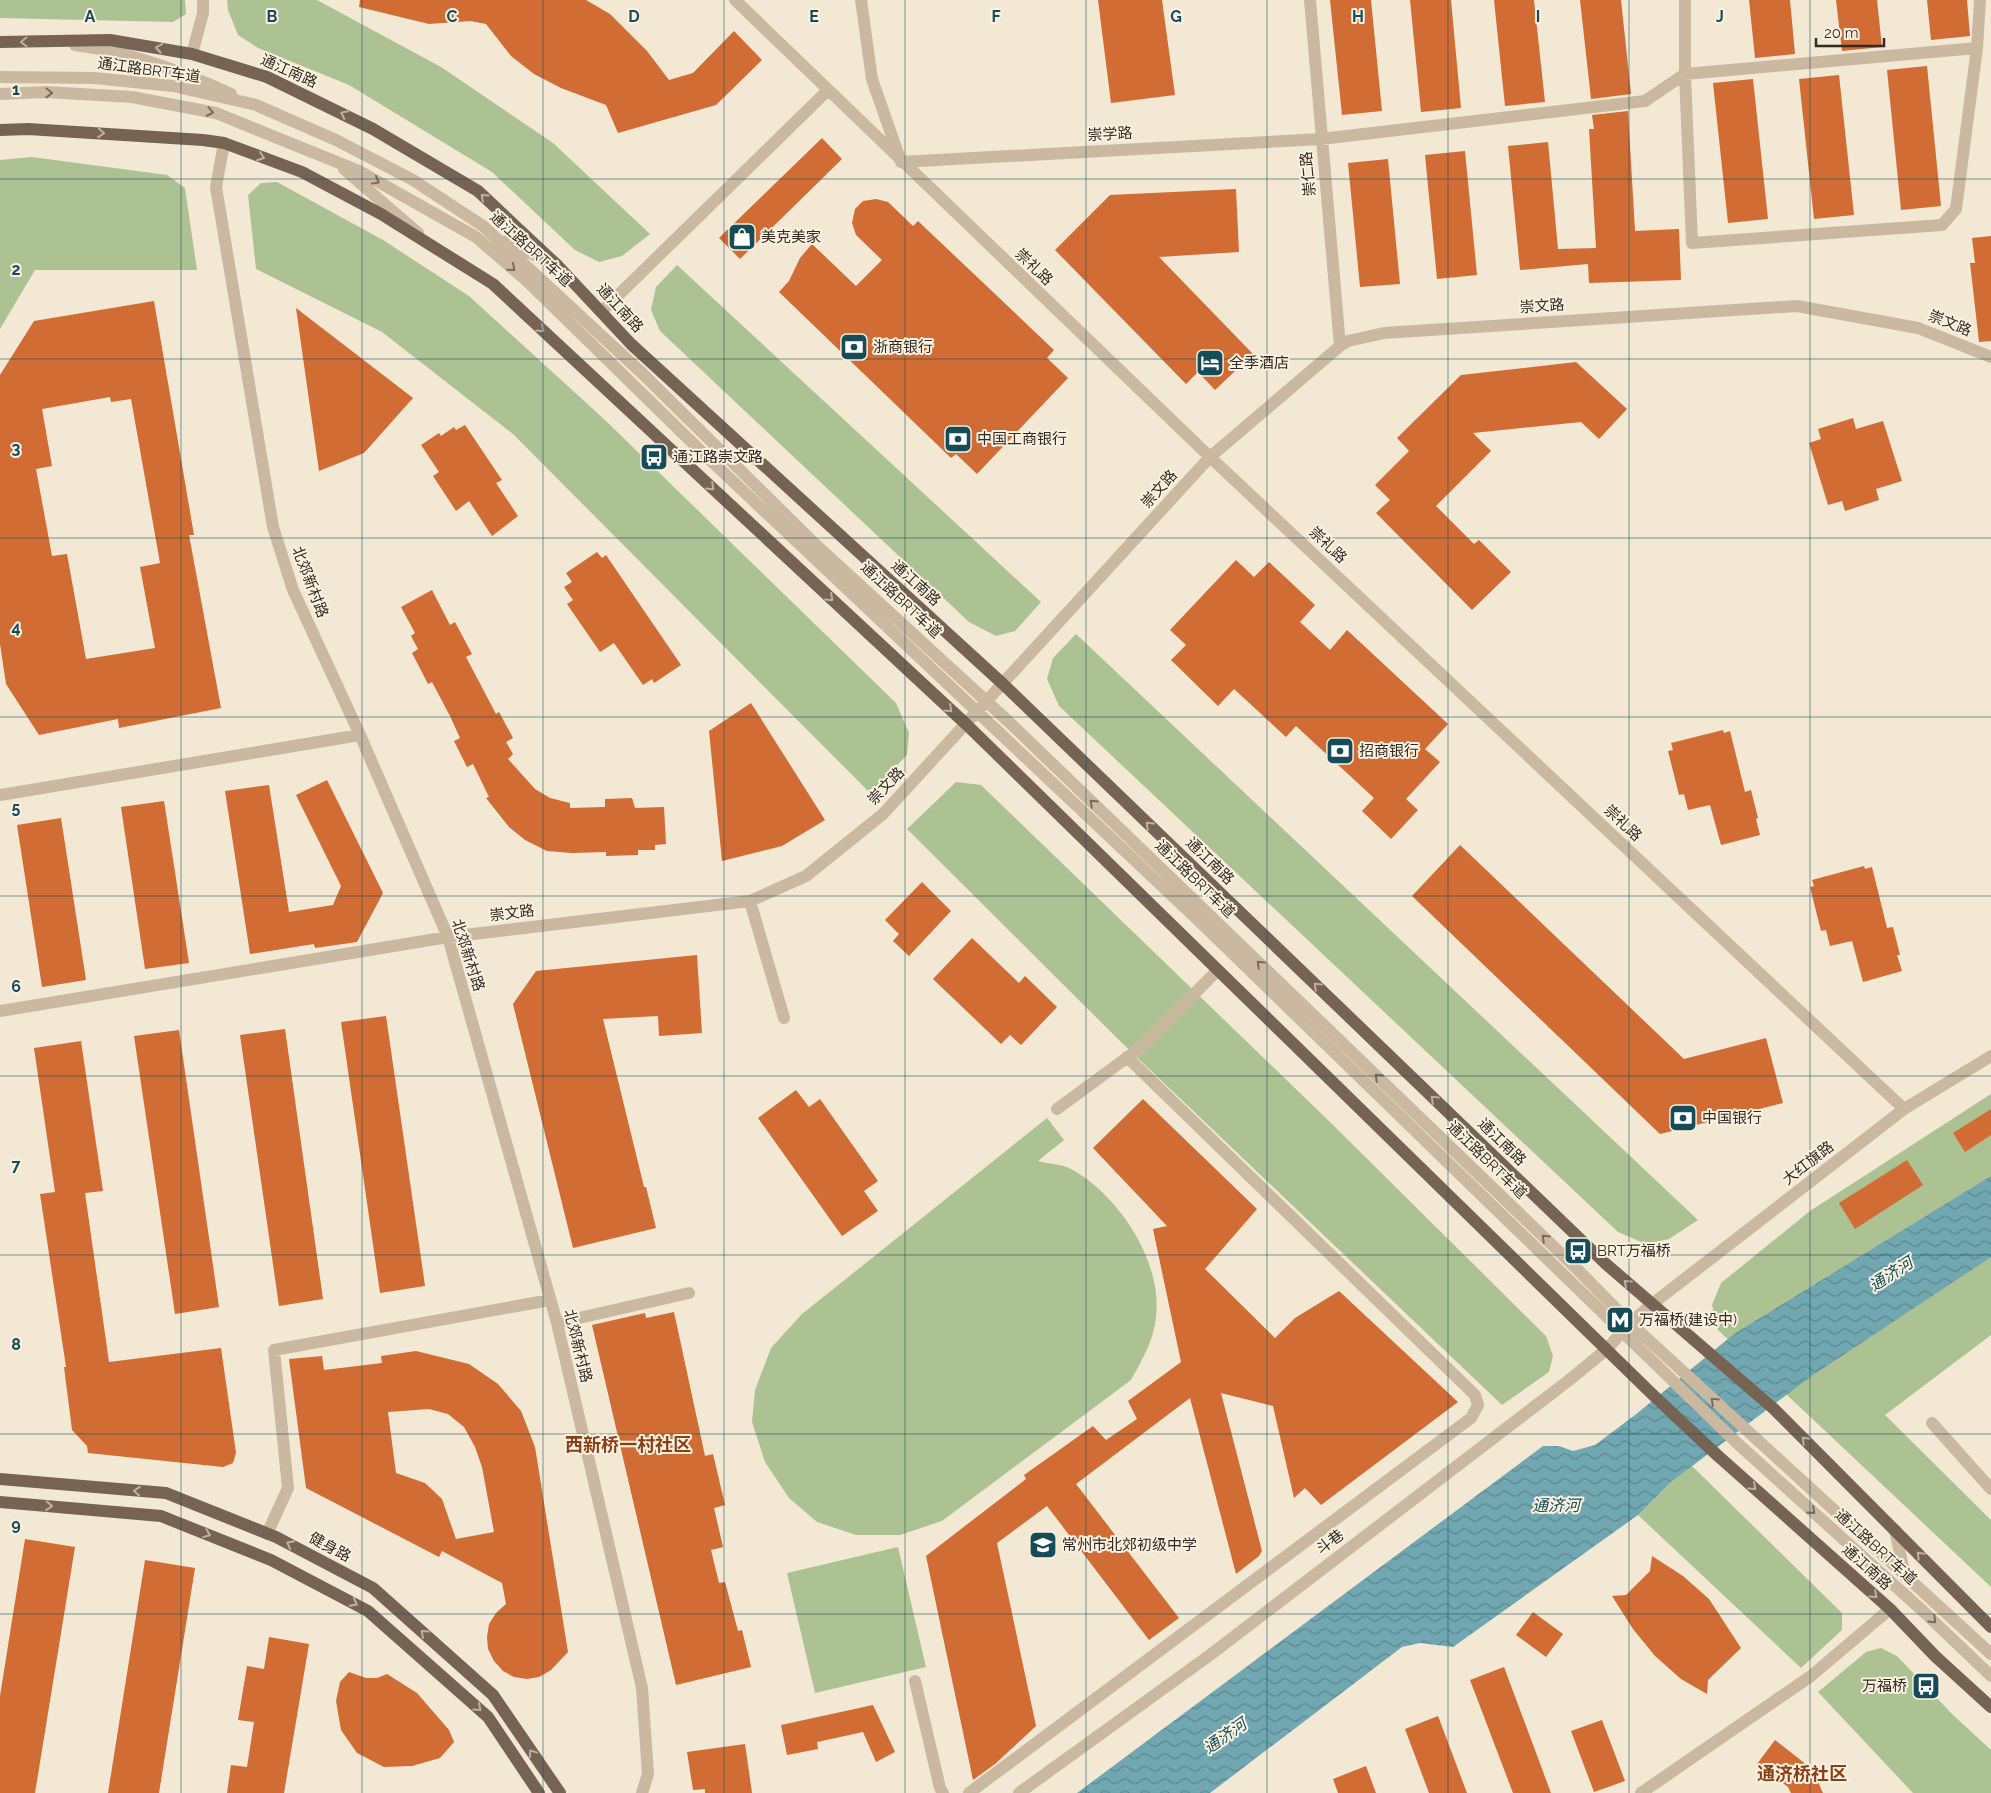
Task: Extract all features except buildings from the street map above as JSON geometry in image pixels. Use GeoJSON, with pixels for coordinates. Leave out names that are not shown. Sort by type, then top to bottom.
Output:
{"type":"FeatureCollection","features":[{"type":"Feature","properties":{"kind":"main road","name":"通江南路"},"geometry":{"type":"LineString","coordinates":[[0,42],[110,40],[192,54],[267,76],[373,129],[478,192],[558,266],[638,351],[1003,684],[1651,1305],[1774,1409],[1895,1530]]}},
{"type":"Feature","properties":{"kind":"main road"},"geometry":{"type":"LineString","coordinates":[[0,130],[28,129],[224,143],[302,172],[381,214],[493,284],[966,725],[1607,1349]]}},
{"type":"Feature","properties":{"kind":"main road","name":"通江南路"},"geometry":{"type":"LineString","coordinates":[[1607,1349],[1717,1455],[1890,1610],[1935,1656],[1991,1707]]}},
{"type":"Feature","properties":{"kind":"main road","name":"健身路"},"geometry":{"type":"LineString","coordinates":[[0,1480],[166,1493],[267,1534],[373,1588],[493,1695],[560,1793]]}},
{"type":"Feature","properties":{"kind":"main road"},"geometry":{"type":"LineString","coordinates":[[0,1502],[161,1516],[271,1560],[368,1611],[488,1718],[538,1793]]}},
{"type":"Feature","properties":{"kind":"main road"},"geometry":{"type":"LineString","coordinates":[[1895,1530],[1991,1627]]}},
{"type":"Feature","properties":{"kind":"street"},"geometry":{"type":"LineString","coordinates":[[192,54],[203,13],[203,0]]}},
{"type":"Feature","properties":{"kind":"street","name":"崇礼路"},"geometry":{"type":"LineString","coordinates":[[735,0],[901,162],[1210,457],[1904,1109]]}},
{"type":"Feature","properties":{"kind":"street"},"geometry":{"type":"LineString","coordinates":[[861,0],[872,79],[901,162]]}},
{"type":"Feature","properties":{"kind":"street","name":"崇仁路"},"geometry":{"type":"LineString","coordinates":[[1310,0],[1340,346]]}},
{"type":"Feature","properties":{"kind":"street"},"geometry":{"type":"LineString","coordinates":[[1685,0],[1685,74],[1692,243],[1942,225],[1956,209],[1977,48],[1980,0]]}},
{"type":"Feature","properties":{"kind":"street"},"geometry":{"type":"LineString","coordinates":[[47,41],[110,49],[186,73],[256,105]]}},
{"type":"Feature","properties":{"kind":"street"},"geometry":{"type":"LineString","coordinates":[[1685,74],[1977,48]]}},
{"type":"Feature","properties":{"kind":"street","name":"崇学路"},"geometry":{"type":"LineString","coordinates":[[901,162],[1321,139],[1645,101],[1685,74]]}},
{"type":"Feature","properties":{"kind":"street","name":"通江路BRT车道"},"geometry":{"type":"LineString","coordinates":[[0,77],[94,78],[173,86],[256,105],[336,140],[412,180],[492,234],[645,376],[815,544],[987,702],[1570,1262],[1626,1327]]}},
{"type":"Feature","properties":{"kind":"street"},"geometry":{"type":"LineString","coordinates":[[601,312],[828,90]]}},
{"type":"Feature","properties":{"kind":"street","name":"通江路BRT车道"},"geometry":{"type":"LineString","coordinates":[[0,94],[46,92],[132,97],[207,111],[359,171],[484,244],[527,281],[706,456],[1200,921],[1626,1327],[1663,1363],[1737,1443],[1924,1612],[1991,1676]]}},
{"type":"Feature","properties":{"kind":"street","name":"北郊新村路"},"geometry":{"type":"LineString","coordinates":[[224,143],[216,187],[273,527],[293,590],[360,735],[448,937],[558,1323],[642,1688],[648,1774],[642,1793]]}},
{"type":"Feature","properties":{"kind":"street"},"geometry":{"type":"LineString","coordinates":[[334,161],[437,249]]}},
{"type":"Feature","properties":{"kind":"street"},"geometry":{"type":"LineString","coordinates":[[492,234],[558,266]]}},
{"type":"Feature","properties":{"kind":"street","name":"崇文路"},"geometry":{"type":"LineString","coordinates":[[0,1012],[448,937],[750,901],[806,876],[884,814],[1210,457],[1348,341],[1384,332],[1797,306],[1918,328],[1991,357]]}},
{"type":"Feature","properties":{"kind":"street"},"geometry":{"type":"LineString","coordinates":[[0,795],[360,735]]}},
{"type":"Feature","properties":{"kind":"street"},"geometry":{"type":"LineString","coordinates":[[750,901],[784,1018]]}},
{"type":"Feature","properties":{"kind":"street"},"geometry":{"type":"LineString","coordinates":[[1057,1109],[1140,1048],[1217,971]]}},
{"type":"Feature","properties":{"kind":"street","name":"大红旗路"},"geometry":{"type":"LineString","coordinates":[[1651,1305],[1904,1109],[1991,1056]]}},
{"type":"Feature","properties":{"kind":"street"},"geometry":{"type":"LineString","coordinates":[[968,1793],[1471,1418],[1478,1405],[1475,1395],[1127,1057]]}},
{"type":"Feature","properties":{"kind":"street"},"geometry":{"type":"LineString","coordinates":[[558,1323],[689,1293]]}},
{"type":"Feature","properties":{"kind":"street"},"geometry":{"type":"LineString","coordinates":[[267,1534],[288,1488],[274,1350],[550,1300]]}},
{"type":"Feature","properties":{"kind":"street","name":"斗巷"},"geometry":{"type":"LineString","coordinates":[[1019,1793],[1210,1655],[1607,1349],[1626,1327],[1651,1305]]}},
{"type":"Feature","properties":{"kind":"street","name":"通江路BRT车道"},"geometry":{"type":"LineString","coordinates":[[1663,1363],[1750,1435],[1991,1654]]}},
{"type":"Feature","properties":{"kind":"street"},"geometry":{"type":"LineString","coordinates":[[1932,1423],[1991,1488]]}},
{"type":"Feature","properties":{"kind":"street"},"geometry":{"type":"LineString","coordinates":[[1895,1530],[1905,1576]]}},
{"type":"Feature","properties":{"kind":"street"},"geometry":{"type":"LineString","coordinates":[[1641,1793],[1810,1676],[1890,1610]]}},
{"type":"Feature","properties":{"kind":"street"},"geometry":{"type":"LineString","coordinates":[[914,1681],[940,1788],[943,1793]]}},
{"type":"Feature","properties":{"kind":"green space"},"geometry":{"type":"Polygon","coordinates":[[[0,0],[185,0],[186,14],[173,22],[0,18],[0,0]]]}},
{"type":"Feature","properties":{"kind":"green space"},"geometry":{"type":"Polygon","coordinates":[[[227,0],[317,0],[441,67],[553,143],[650,234],[622,256],[599,262],[575,250],[492,172],[349,85],[258,48],[238,35],[228,10],[227,0]]]}},
{"type":"Feature","properties":{"kind":"green space"},"geometry":{"type":"Polygon","coordinates":[[[32,157],[167,175],[185,188],[197,270],[35,270],[0,329],[0,160],[32,157]]]}},
{"type":"Feature","properties":{"kind":"green space"},"geometry":{"type":"Polygon","coordinates":[[[277,182],[383,240],[469,296],[605,420],[896,703],[909,733],[907,755],[870,793],[513,434],[382,332],[256,269],[248,195],[261,183],[277,182]]]}},
{"type":"Feature","properties":{"kind":"green space"},"geometry":{"type":"Polygon","coordinates":[[[677,265],[1041,602],[1015,631],[996,636],[969,622],[660,331],[651,310],[656,287],[677,265]]]}},
{"type":"Feature","properties":{"kind":"green space"},"geometry":{"type":"Polygon","coordinates":[[[1076,634],[1698,1220],[1669,1239],[1646,1244],[1618,1232],[1059,706],[1047,679],[1053,658],[1076,634]]]}},
{"type":"Feature","properties":{"kind":"green space"},"geometry":{"type":"Polygon","coordinates":[[[956,782],[981,785],[1332,1124],[1546,1336],[1553,1356],[1549,1372],[1502,1405],[1123,1044],[907,829],[956,782]]]}},
{"type":"Feature","properties":{"kind":"green space"},"geometry":{"type":"Polygon","coordinates":[[[1991,1094],[1991,1335],[1885,1415],[1991,1520],[1991,1587],[1718,1330],[1712,1305],[1721,1283],[1810,1211],[1991,1094]]]}},
{"type":"Feature","properties":{"kind":"green space"},"geometry":{"type":"Polygon","coordinates":[[[1047,1118],[1064,1140],[1038,1161],[1071,1169],[1088,1180],[1105,1195],[1134,1232],[1145,1253],[1152,1274],[1156,1296],[1155,1325],[1147,1350],[1131,1380],[942,1521],[900,1535],[856,1535],[817,1522],[789,1498],[765,1462],[752,1422],[755,1390],[771,1348],[802,1314],[1047,1118]]]}},
{"type":"Feature","properties":{"kind":"green space"},"geometry":{"type":"Polygon","coordinates":[[[1692,1466],[1842,1613],[1842,1630],[1801,1668],[1638,1515],[1671,1482],[1692,1466]]]}},
{"type":"Feature","properties":{"kind":"green space"},"geometry":{"type":"Polygon","coordinates":[[[898,1547],[926,1667],[815,1693],[787,1573],[898,1547]]]}},
{"type":"Feature","properties":{"kind":"green space"},"geometry":{"type":"Polygon","coordinates":[[[1881,1648],[1897,1656],[1952,1714],[1991,1750],[1991,1793],[1913,1793],[1818,1692],[1866,1652],[1881,1648]]]}},
{"type":"Feature","properties":{"kind":"water","name":"通济河"},"geometry":{"type":"Polygon","coordinates":[[[1991,1176],[1991,1257],[1813,1375],[1671,1482],[1638,1515],[1453,1647],[1420,1643],[1402,1647],[1210,1793],[1077,1793],[1543,1446],[1559,1446],[1573,1451],[1595,1445],[1635,1415],[1734,1334],[1991,1176]]]}},
{"type":"Feature","properties":{"kind":"place","name":"美克美家"},"geometry":{"type":"Point","coordinates":[742,237]}},
{"type":"Feature","properties":{"kind":"place","name":"浙商银行"},"geometry":{"type":"Point","coordinates":[854,347]}},
{"type":"Feature","properties":{"kind":"place","name":"全季酒店"},"geometry":{"type":"Point","coordinates":[1210,363]}},
{"type":"Feature","properties":{"kind":"place","name":"中国工商银行"},"geometry":{"type":"Point","coordinates":[958,439]}},
{"type":"Feature","properties":{"kind":"place","name":"通江路崇文路"},"geometry":{"type":"Point","coordinates":[654,457]}},
{"type":"Feature","properties":{"kind":"place","name":"招商银行"},"geometry":{"type":"Point","coordinates":[1340,751]}},
{"type":"Feature","properties":{"kind":"place","name":"中国银行"},"geometry":{"type":"Point","coordinates":[1683,1118]}},
{"type":"Feature","properties":{"kind":"place","name":"BRT万福桥"},"geometry":{"type":"Point","coordinates":[1578,1251]}},
{"type":"Feature","properties":{"kind":"place","name":"万福桥(建设中)"},"geometry":{"type":"Point","coordinates":[1620,1320]}},
{"type":"Feature","properties":{"kind":"place","name":"常州市北郊初级中学"},"geometry":{"type":"Point","coordinates":[1043,1545]}},
{"type":"Feature","properties":{"kind":"place","name":"万福桥"},"geometry":{"type":"Point","coordinates":[1926,1686]}},
{"type":"Feature","properties":{"kind":"district","name":"西新桥一村社区"},"geometry":{"type":"Point","coordinates":[628,1444]}},
{"type":"Feature","properties":{"kind":"district","name":"通济桥社区"},"geometry":{"type":"Point","coordinates":[1802,1773]}}]}
